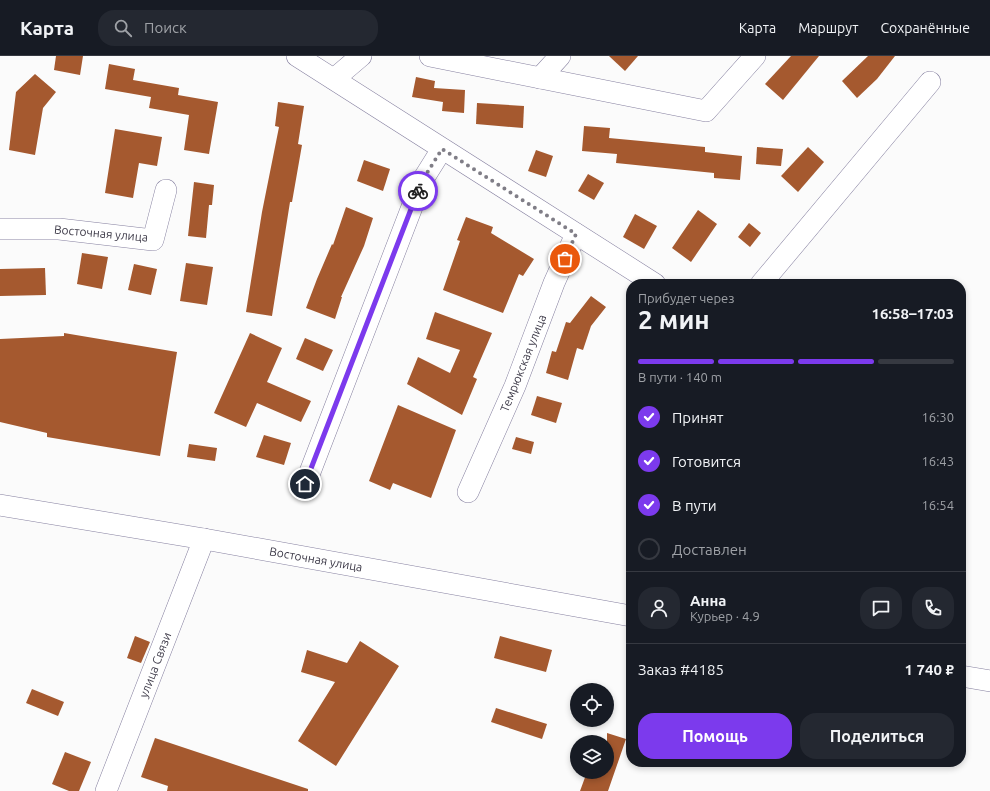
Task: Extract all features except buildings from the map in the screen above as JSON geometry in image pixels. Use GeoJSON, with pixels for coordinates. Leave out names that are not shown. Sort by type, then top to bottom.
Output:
{"type":"FeatureCollection","features":[{"type":"Feature","properties":{"kind":"street"},"geometry":{"type":"LineString","coordinates":[[297,56],[647,279]]}},
{"type":"Feature","properties":{"kind":"street"},"geometry":{"type":"LineString","coordinates":[[334,79],[361,56]]}},
{"type":"Feature","properties":{"kind":"street"},"geometry":{"type":"LineString","coordinates":[[430,56],[706,111],[755,56]]}},
{"type":"Feature","properties":{"kind":"street"},"geometry":{"type":"LineString","coordinates":[[540,78],[560,56]]}},
{"type":"Feature","properties":{"kind":"street"},"geometry":{"type":"LineString","coordinates":[[765,279],[930,82]]}},
{"type":"Feature","properties":{"kind":"street"},"geometry":{"type":"LineString","coordinates":[[305,484],[422,181],[442,149]]}},
{"type":"Feature","properties":{"kind":"street","name":"Восточная улица"},"geometry":{"type":"LineString","coordinates":[[0,229],[59,229],[153,240],[166,190]]}},
{"type":"Feature","properties":{"kind":"street","name":"Темрюкская улица"},"geometry":{"type":"LineString","coordinates":[[468,492],[515,386],[554,284],[576,234]]}},
{"type":"Feature","properties":{"kind":"street","name":"Восточная улица"},"geometry":{"type":"LineString","coordinates":[[0,505],[204,539],[626,615]]}},
{"type":"Feature","properties":{"kind":"street","name":"улица Связи"},"geometry":{"type":"LineString","coordinates":[[106,791],[204,539]]}},
{"type":"Feature","properties":{"kind":"street"},"geometry":{"type":"LineString","coordinates":[[966,677],[990,681]]}},
{"type":"Feature","properties":{"kind":"way so far"},"geometry":{"type":"LineString","coordinates":[[418,191],[422,181],[442,149],[576,234],[565,259]]}},
{"type":"Feature","properties":{"kind":"route"},"geometry":{"type":"LineString","coordinates":[[305,484],[418,191]]}}]}
